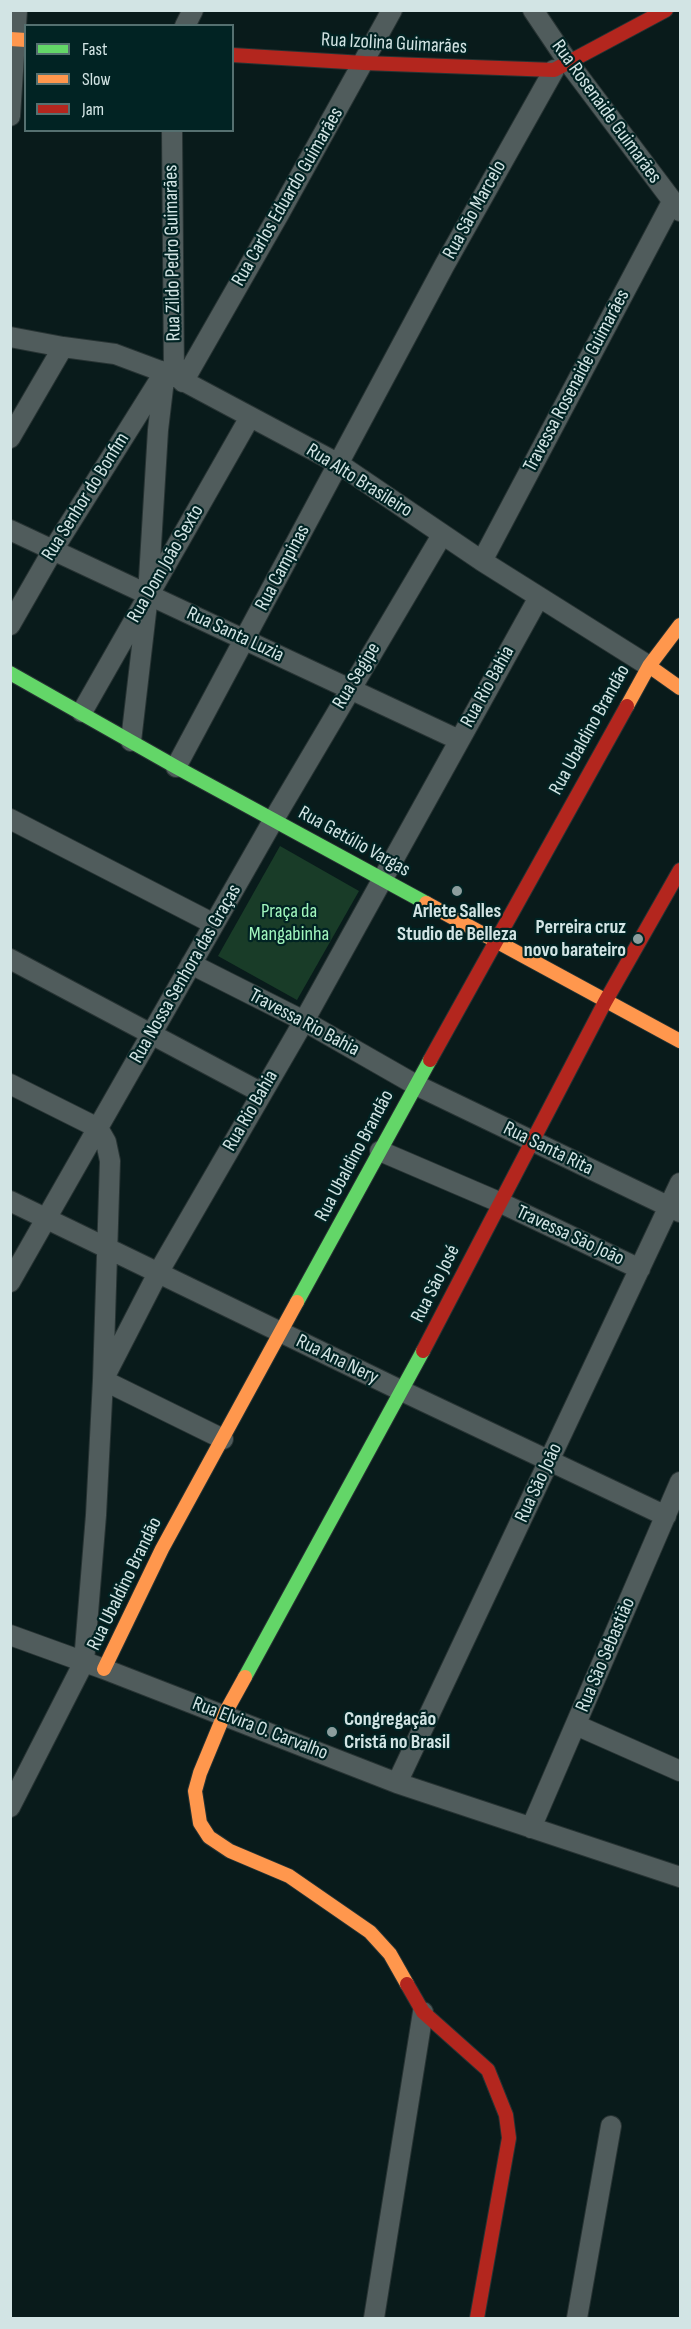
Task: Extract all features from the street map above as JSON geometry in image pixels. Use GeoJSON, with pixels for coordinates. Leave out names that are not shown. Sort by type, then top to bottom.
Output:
{"type":"FeatureCollection","features":[{"type":"Feature","properties":{"kind":"street"},"geometry":{"type":"LineString","coordinates":[[10,116],[17,40],[17,10]]}},
{"type":"Feature","properties":{"kind":"street"},"geometry":{"type":"LineString","coordinates":[[186,24],[193,10]]}},
{"type":"Feature","properties":{"kind":"street","name":"Rua Carlos Eduardo Guimarães"},"geometry":{"type":"LineString","coordinates":[[174,376],[364,63],[392,10]]}},
{"type":"Feature","properties":{"kind":"street","name":"Rua Rosenaide Guimarães"},"geometry":{"type":"LineString","coordinates":[[533,10],[561,66],[676,207]]}},
{"type":"Feature","properties":{"kind":"street"},"geometry":{"type":"LineString","coordinates":[[561,66],[666,10]]}},
{"type":"Feature","properties":{"kind":"street","name":"Rua Izolina Guimarães"},"geometry":{"type":"LineString","coordinates":[[234,55],[364,63],[561,66]]}},
{"type":"Feature","properties":{"kind":"street","name":"Rua São Marcelo"},"geometry":{"type":"LineString","coordinates":[[339,464],[444,266],[561,66]]}},
{"type":"Feature","properties":{"kind":"street","name":"Rua Zildo Pedro Guimarães"},"geometry":{"type":"LineString","coordinates":[[131,741],[148,595],[158,429],[174,376],[172,132]]}},
{"type":"Feature","properties":{"kind":"street","name":"Travessa Rosenaide Guimarães"},"geometry":{"type":"LineString","coordinates":[[482,561],[676,207]]}},
{"type":"Feature","properties":{"kind":"street","name":"Rua Alto Brasileiro"},"geometry":{"type":"LineString","coordinates":[[10,337],[115,354],[174,376],[339,464],[442,535],[681,688]]}},
{"type":"Feature","properties":{"kind":"street"},"geometry":{"type":"LineString","coordinates":[[10,438],[63,347]]}},
{"type":"Feature","properties":{"kind":"street","name":"Rua Senhor do Bonfim"},"geometry":{"type":"LineString","coordinates":[[10,624],[53,550],[174,376]]}},
{"type":"Feature","properties":{"kind":"street","name":"Rua Dom João Sexto"},"geometry":{"type":"LineString","coordinates":[[82,712],[250,417]]}},
{"type":"Feature","properties":{"kind":"street","name":"Rua Campinas"},"geometry":{"type":"LineString","coordinates":[[176,767],[339,464]]}},
{"type":"Feature","properties":{"kind":"street","name":"Rua Santa Luzia"},"geometry":{"type":"LineString","coordinates":[[10,530],[459,740]]}},
{"type":"Feature","properties":{"kind":"street","name":"Rua Segipe"},"geometry":{"type":"LineString","coordinates":[[274,819],[442,535]]}},
{"type":"Feature","properties":{"kind":"street","name":"Rua Rio Bahia"},"geometry":{"type":"LineString","coordinates":[[84,1662],[96,1515],[103,1380],[158,1273],[304,1021],[539,597]]}},
{"type":"Feature","properties":{"kind":"street","name":"Rua Ubaldino Brandão"},"geometry":{"type":"LineString","coordinates":[[104,1669],[162,1549],[495,941],[649,666],[681,625]]}},
{"type":"Feature","properties":{"kind":"street","name":"Rua Getúlio Vargas"},"geometry":{"type":"LineString","coordinates":[[10,673],[382,880],[681,1041]]}},
{"type":"Feature","properties":{"kind":"street"},"geometry":{"type":"LineString","coordinates":[[10,819],[214,924]]}},
{"type":"Feature","properties":{"kind":"street","name":"Rua Nossa Senhora das Graças"},"geometry":{"type":"LineString","coordinates":[[10,1282],[274,819]]}},
{"type":"Feature","properties":{"kind":"street","name":"Rua São José"},"geometry":{"type":"LineString","coordinates":[[477,2319],[509,2138],[506,2115],[488,2070],[423,2012],[390,1954],[370,1932],[288,1876],[230,1851],[209,1837],[200,1823],[195,1791],[224,1715],[402,1391],[605,1002],[679,878]]}},
{"type":"Feature","properties":{"kind":"street"},"geometry":{"type":"LineString","coordinates":[[10,959],[261,1094]]}},
{"type":"Feature","properties":{"kind":"street","name":"Travessa Rio Bahia"},"geometry":{"type":"LineString","coordinates":[[191,964],[304,1021],[416,1085]]}},
{"type":"Feature","properties":{"kind":"street"},"geometry":{"type":"LineString","coordinates":[[10,1084],[98,1128],[106,1142],[109,1152],[108,1248],[103,1380],[223,1439]]}},
{"type":"Feature","properties":{"kind":"street","name":"Rua Santa Rita"},"geometry":{"type":"LineString","coordinates":[[416,1085],[675,1210]]}},
{"type":"Feature","properties":{"kind":"street","name":"Travessa São João"},"geometry":{"type":"LineString","coordinates":[[380,1151],[500,1202],[640,1269]]}},
{"type":"Feature","properties":{"kind":"street","name":"Rua São João"},"geometry":{"type":"LineString","coordinates":[[397,1783],[640,1269],[675,1210],[681,1183]]}},
{"type":"Feature","properties":{"kind":"street","name":"Rua Ana Nery"},"geometry":{"type":"LineString","coordinates":[[10,1201],[666,1516]]}},
{"type":"Feature","properties":{"kind":"street","name":"Rua São Sebastião"},"geometry":{"type":"LineString","coordinates":[[531,1828],[681,1482]]}},
{"type":"Feature","properties":{"kind":"street","name":"Rua Elvira O. Carvalho"},"geometry":{"type":"LineString","coordinates":[[10,1635],[104,1669],[397,1783],[681,1877]]}},
{"type":"Feature","properties":{"kind":"street"},"geometry":{"type":"LineString","coordinates":[[10,1808],[84,1662]]}},
{"type":"Feature","properties":{"kind":"street"},"geometry":{"type":"LineString","coordinates":[[576,1725],[681,1771]]}},
{"type":"Feature","properties":{"kind":"street"},"geometry":{"type":"LineString","coordinates":[[374,2319],[423,2012]]}},
{"type":"Feature","properties":{"kind":"street"},"geometry":{"type":"LineString","coordinates":[[577,2319],[612,2126]]}},
{"type":"Feature","properties":{"kind":"green space","name":"Praça da Mangabinha"},"geometry":{"type":"Polygon","coordinates":[[[280,846],[359,891],[297,1000],[218,956],[280,846]]]}},
{"type":"Feature","properties":{"kind":"traffic: fast"},"geometry":{"type":"LineString","coordinates":[[10,673],[176,767],[426,903]]}},
{"type":"Feature","properties":{"kind":"traffic: fast"},"geometry":{"type":"LineString","coordinates":[[297,1302],[430,1060]]}},
{"type":"Feature","properties":{"kind":"traffic: fast"},"geometry":{"type":"LineString","coordinates":[[245,1677],[423,1351]]}},
{"type":"Feature","properties":{"kind":"traffic: slow"},"geometry":{"type":"LineString","coordinates":[[10,39],[24,40]]}},
{"type":"Feature","properties":{"kind":"traffic: slow"},"geometry":{"type":"LineString","coordinates":[[627,706],[649,666],[680,625]]}},
{"type":"Feature","properties":{"kind":"traffic: slow"},"geometry":{"type":"LineString","coordinates":[[649,666],[680,688]]}},
{"type":"Feature","properties":{"kind":"traffic: slow"},"geometry":{"type":"LineString","coordinates":[[426,903],[680,1041]]}},
{"type":"Feature","properties":{"kind":"traffic: slow"},"geometry":{"type":"LineString","coordinates":[[104,1669],[162,1549],[297,1302]]}},
{"type":"Feature","properties":{"kind":"traffic: slow"},"geometry":{"type":"LineString","coordinates":[[245,1677],[224,1715],[200,1773],[195,1791],[200,1823],[209,1837],[230,1851],[289,1876],[370,1932],[390,1954],[407,1984]]}},
{"type":"Feature","properties":{"kind":"traffic: jam"},"geometry":{"type":"LineString","coordinates":[[234,55],[364,63],[554,70],[666,10]]}},
{"type":"Feature","properties":{"kind":"traffic: jam"},"geometry":{"type":"LineString","coordinates":[[430,1060],[627,706]]}},
{"type":"Feature","properties":{"kind":"traffic: jam"},"geometry":{"type":"LineString","coordinates":[[423,1351],[605,1002],[680,870]]}},
{"type":"Feature","properties":{"kind":"traffic: jam"},"geometry":{"type":"LineString","coordinates":[[407,1984],[423,2012],[488,2070],[506,2115],[509,2138],[477,2318]]}},
{"type":"Feature","properties":{"kind":"place","name":"Arlete Salles Studio de Belleza"},"geometry":{"type":"Point","coordinates":[457,891]}},
{"type":"Feature","properties":{"kind":"place","name":"Perreira cruz novo barateiro"},"geometry":{"type":"Point","coordinates":[638,939]}},
{"type":"Feature","properties":{"kind":"place","name":"Congregação Cristã no Brasil"},"geometry":{"type":"Point","coordinates":[332,1732]}}]}
